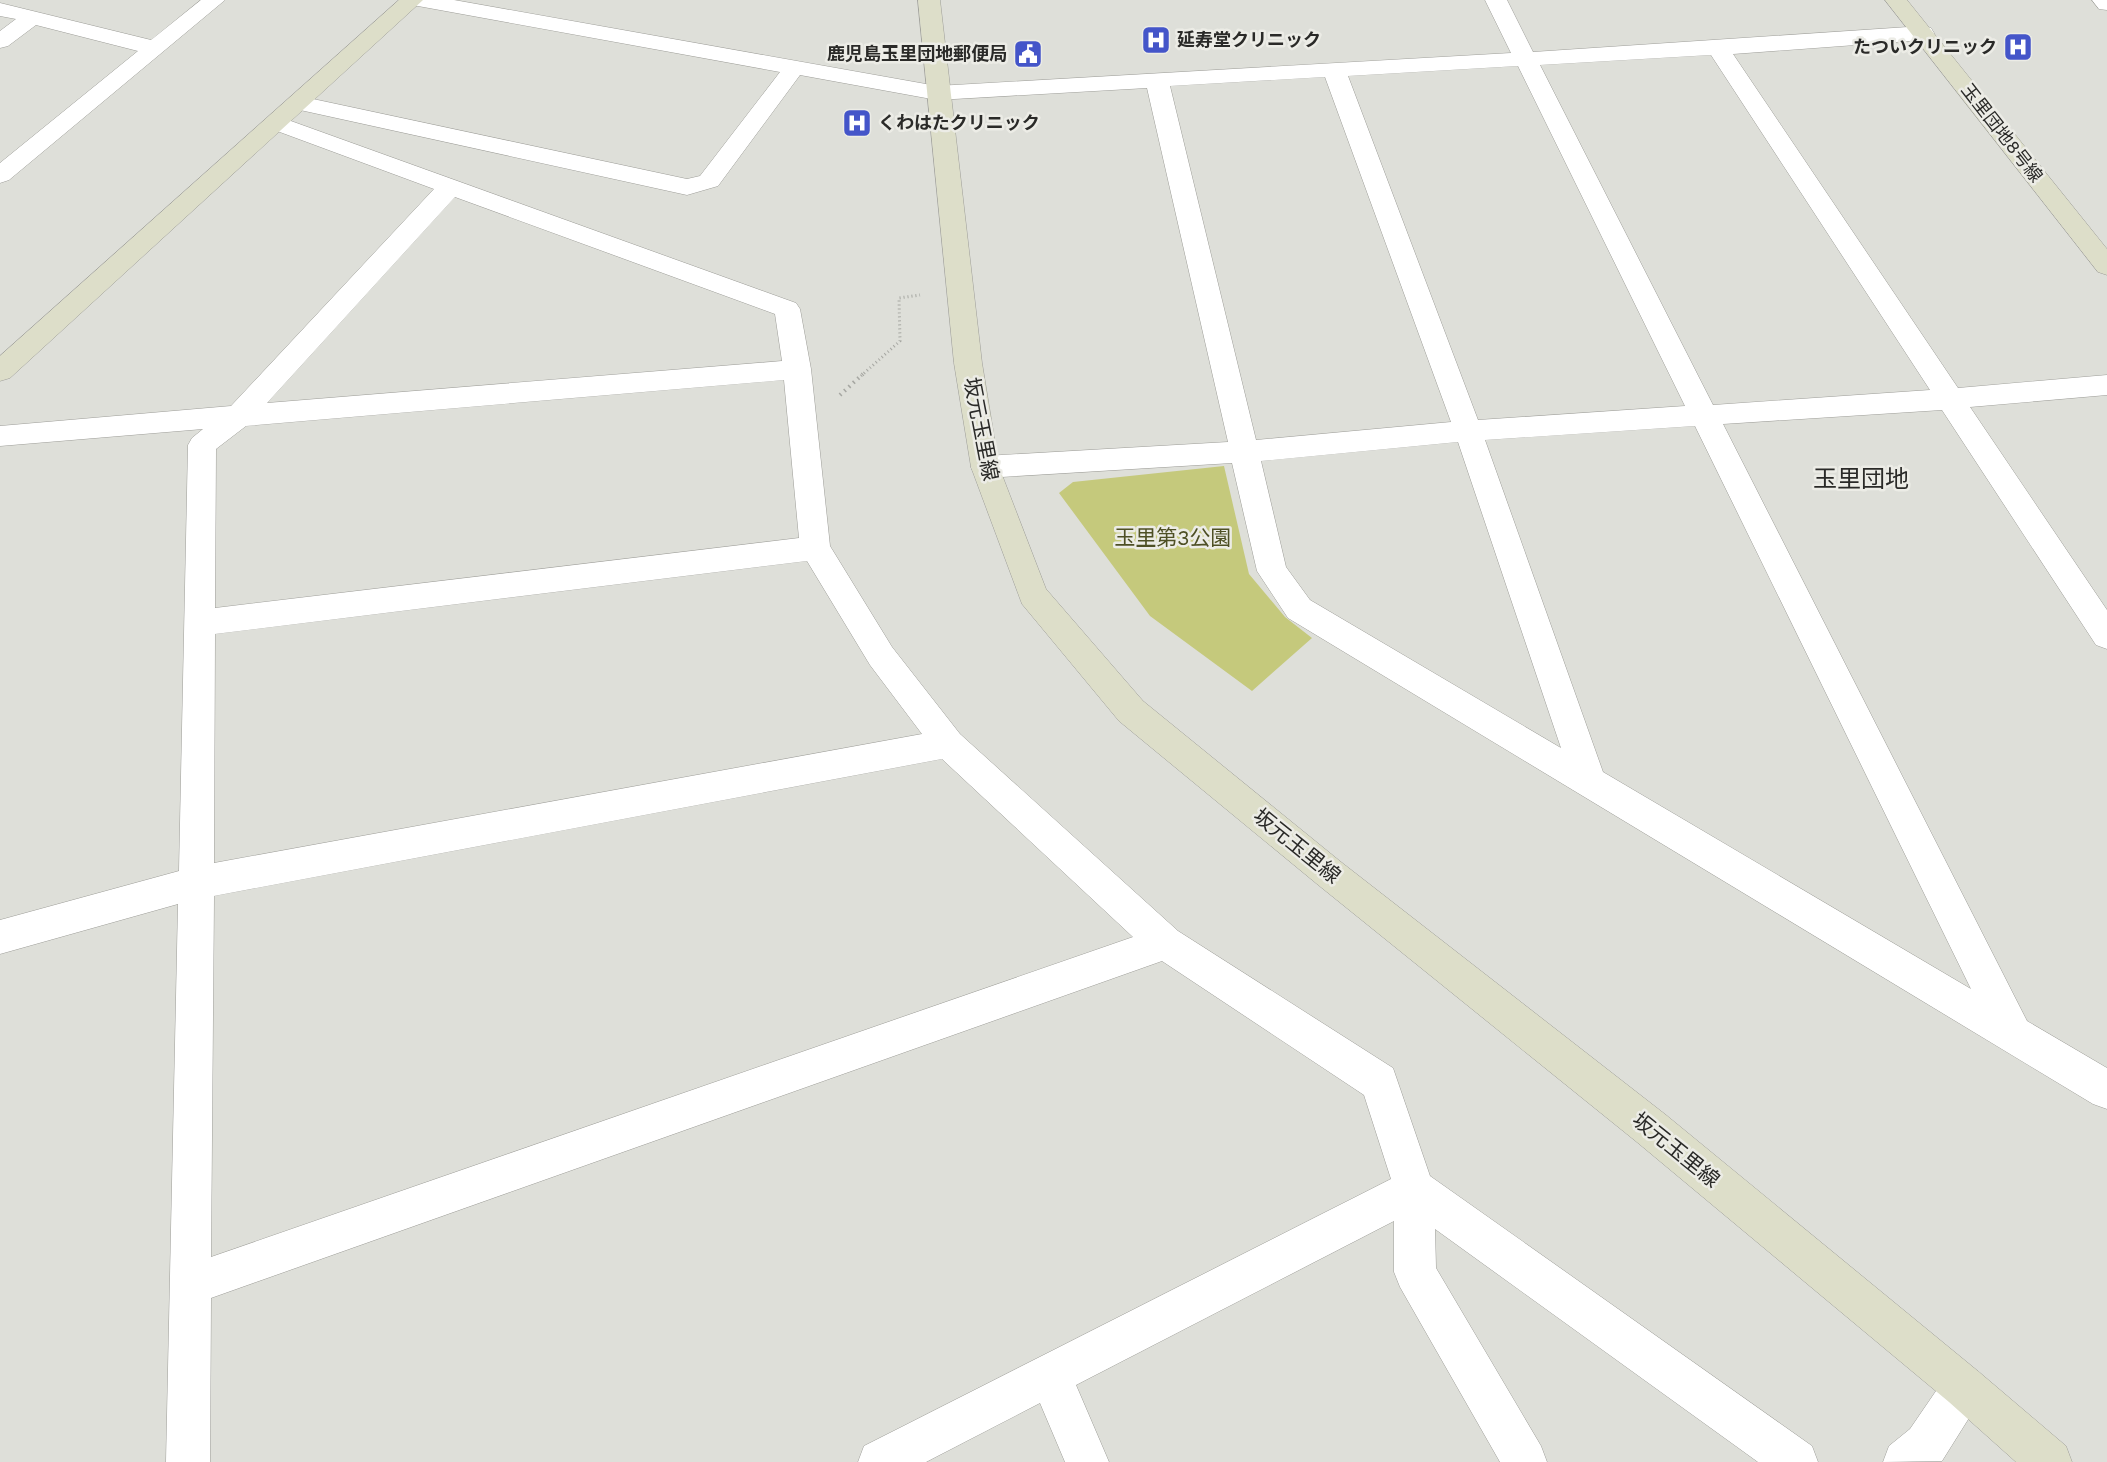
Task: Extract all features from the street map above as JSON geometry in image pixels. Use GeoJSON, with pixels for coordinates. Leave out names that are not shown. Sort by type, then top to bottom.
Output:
{"type":"FeatureCollection","features":[{"type":"Feature","properties":{"kind":"street"},"geometry":{"type":"LineString","coordinates":[[0,175],[214,0]]}},
{"type":"Feature","properties":{"kind":"street"},"geometry":{"type":"LineString","coordinates":[[0,371],[412,0]]}},
{"type":"Feature","properties":{"kind":"street"},"geometry":{"type":"LineString","coordinates":[[418,0],[937,93],[1718,48],[1923,33]]}},
{"type":"Feature","properties":{"kind":"street","name":"坂元玉里線"},"geometry":{"type":"LineString","coordinates":[[928,0],[968,363],[985,467],[1034,595],[1131,711],[1338,880],[1652,1129],[2050,1462]]}},
{"type":"Feature","properties":{"kind":"street"},"geometry":{"type":"LineString","coordinates":[[1496,0],[2013,1033]]}},
{"type":"Feature","properties":{"kind":"street","name":"玉里団地8号線"},"geometry":{"type":"LineString","coordinates":[[1896,0],[2104,258]]}},
{"type":"Feature","properties":{"kind":"street"},"geometry":{"type":"LineString","coordinates":[[2103,0],[2107,4]]}},
{"type":"Feature","properties":{"kind":"street"},"geometry":{"type":"LineString","coordinates":[[0,9],[155,48]]}},
{"type":"Feature","properties":{"kind":"street"},"geometry":{"type":"LineString","coordinates":[[0,41],[33,17]]}},
{"type":"Feature","properties":{"kind":"street"},"geometry":{"type":"LineString","coordinates":[[1718,48],[2107,636]]}},
{"type":"Feature","properties":{"kind":"street"},"geometry":{"type":"LineString","coordinates":[[288,113],[687,187],[709,181],[794,68]]}},
{"type":"Feature","properties":{"kind":"street"},"geometry":{"type":"LineString","coordinates":[[1334,70],[1468,431],[1589,780]]}},
{"type":"Feature","properties":{"kind":"street"},"geometry":{"type":"LineString","coordinates":[[1157,81],[1246,452],[1272,571],[1299,609],[2107,1090]]}},
{"type":"Feature","properties":{"kind":"street"},"geometry":{"type":"LineString","coordinates":[[288,113],[451,186],[787,309],[797,369],[815,548],[881,656],[948,744],[1165,943],[1379,1082],[1414,1189],[1415,1272],[1525,1462]]}},
{"type":"Feature","properties":{"kind":"street"},"geometry":{"type":"LineString","coordinates":[[188,1462],[202,446],[239,416],[451,186]]}},
{"type":"Feature","properties":{"kind":"street"},"geometry":{"type":"LineString","coordinates":[[0,436],[797,369]]}},
{"type":"Feature","properties":{"kind":"street"},"geometry":{"type":"LineString","coordinates":[[985,467],[1246,452],[1468,431],[1950,399],[2107,385]]}},
{"type":"Feature","properties":{"kind":"street"},"geometry":{"type":"LineString","coordinates":[[199,623],[815,548]]}},
{"type":"Feature","properties":{"kind":"street"},"geometry":{"type":"LineString","coordinates":[[0,937],[196,883],[948,744]]}},
{"type":"Feature","properties":{"kind":"street"},"geometry":{"type":"LineString","coordinates":[[190,1285],[1165,943]]}},
{"type":"Feature","properties":{"kind":"street"},"geometry":{"type":"LineString","coordinates":[[880,1462],[1414,1189]]}},
{"type":"Feature","properties":{"kind":"street"},"geometry":{"type":"LineString","coordinates":[[1414,1189],[1796,1462]]}},
{"type":"Feature","properties":{"kind":"street"},"geometry":{"type":"LineString","coordinates":[[1050,1375],[1087,1462]]}},
{"type":"Feature","properties":{"kind":"street"},"geometry":{"type":"LineString","coordinates":[[1905,1462],[1926,1445],[1964,1388]]}},
{"type":"Feature","properties":{"kind":"path"},"geometry":{"type":"LineString","coordinates":[[802,428],[900,341],[899,298],[960,290]]}},
{"type":"Feature","properties":{"kind":"green space","name":"玉里第3公園"},"geometry":{"type":"Polygon","coordinates":[[[1224,466],[1249,574],[1285,617],[1312,638],[1252,691],[1150,616],[1059,493],[1073,482],[1224,466]]]}},
{"type":"Feature","properties":{"kind":"place","name":"延寿堂クリニック"},"geometry":{"type":"Point","coordinates":[1156,40]}},
{"type":"Feature","properties":{"kind":"place","name":"たついクリニック"},"geometry":{"type":"Point","coordinates":[2018,47]}},
{"type":"Feature","properties":{"kind":"place","name":"鹿児島玉里団地郵便局"},"geometry":{"type":"Point","coordinates":[1028,54]}},
{"type":"Feature","properties":{"kind":"place","name":"くわはたクリニック"},"geometry":{"type":"Point","coordinates":[857,123]}},
{"type":"Feature","properties":{"kind":"district","name":"玉里団地"},"geometry":{"type":"Point","coordinates":[1861,479]}}]}
